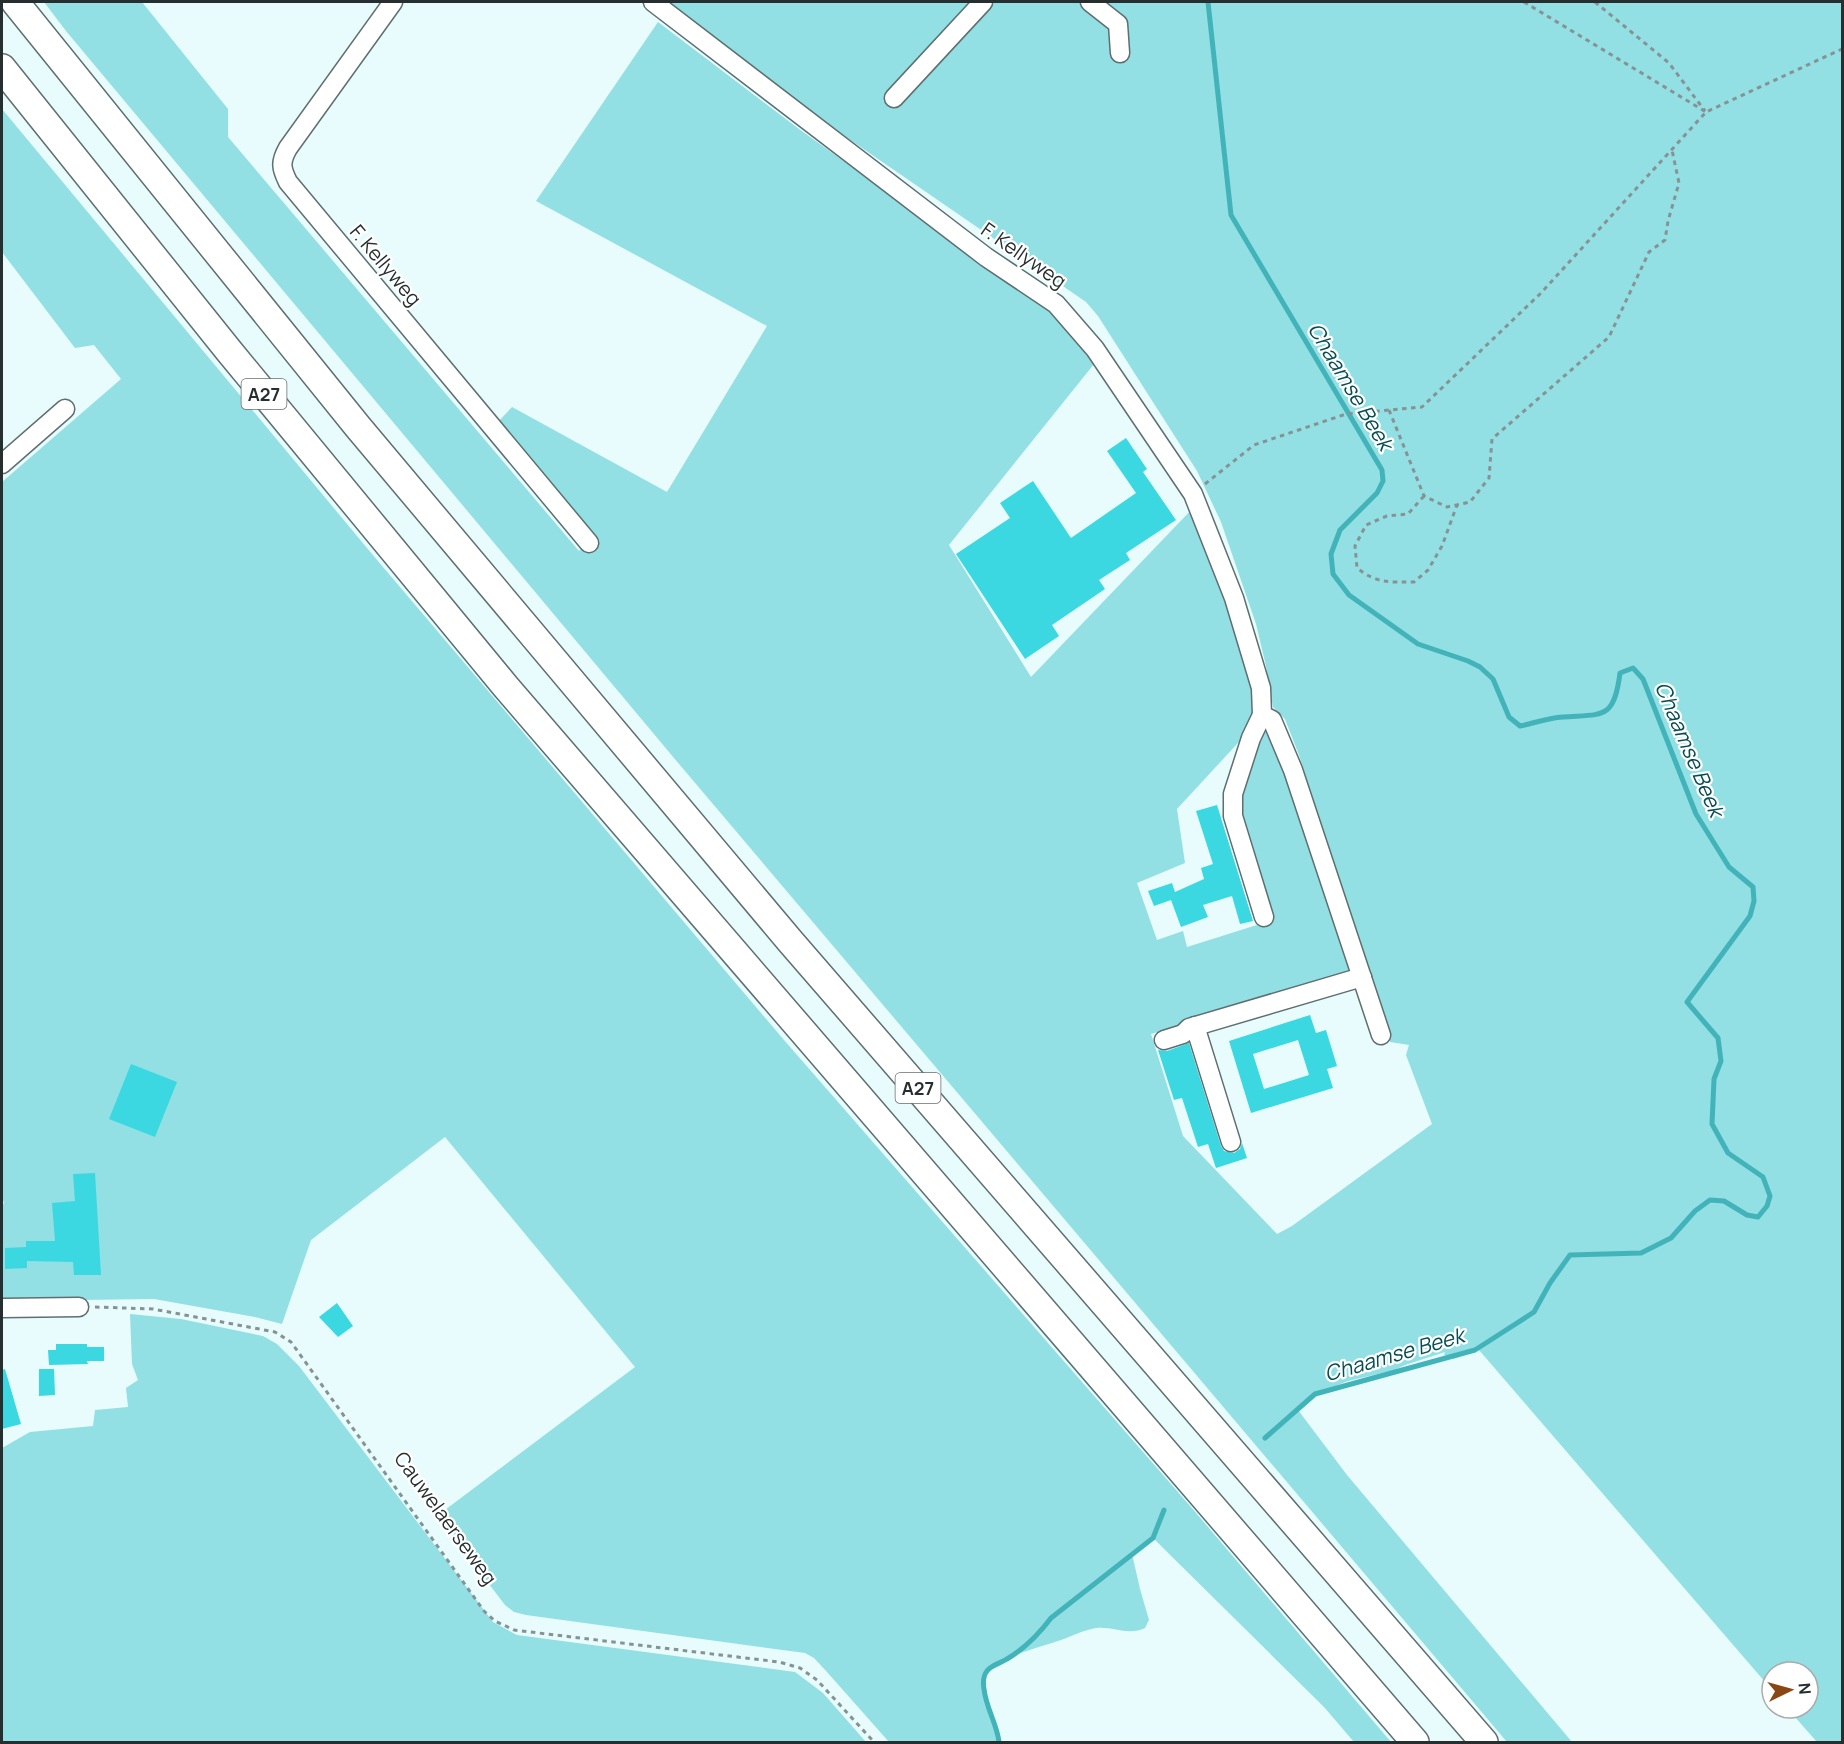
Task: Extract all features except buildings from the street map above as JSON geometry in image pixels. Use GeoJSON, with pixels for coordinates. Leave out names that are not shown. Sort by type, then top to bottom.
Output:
{"type":"FeatureCollection","features":[{"type":"Feature","properties":{"kind":"highway","name":"A27"},"geometry":{"type":"LineString","coordinates":[[15,2],[344,409],[783,932],[1484,1743]]}},
{"type":"Feature","properties":{"kind":"highway","name":"A27"},"geometry":{"type":"LineString","coordinates":[[2,68],[229,351],[506,687],[1415,1743]]}},
{"type":"Feature","properties":{"kind":"highway"},"geometry":{"type":"LineString","coordinates":[[2,77],[25,98]]}},
{"type":"Feature","properties":{"kind":"street","name":"F. Kellyweg"},"geometry":{"type":"LineString","coordinates":[[393,2],[288,148],[282,158],[281,169],[288,182],[589,543]]}},
{"type":"Feature","properties":{"kind":"street","name":"F. Kellyweg"},"geometry":{"type":"LineString","coordinates":[[653,2],[986,257],[1056,303],[1095,349],[1193,494],[1234,598],[1262,688],[1262,715]]}},
{"type":"Feature","properties":{"kind":"street"},"geometry":{"type":"LineString","coordinates":[[894,98],[983,2]]}},
{"type":"Feature","properties":{"kind":"street"},"geometry":{"type":"LineString","coordinates":[[1090,2],[1118,24],[1120,53]]}},
{"type":"Feature","properties":{"kind":"street"},"geometry":{"type":"LineString","coordinates":[[2,464],[65,409]]}},
{"type":"Feature","properties":{"kind":"street"},"geometry":{"type":"LineString","coordinates":[[1264,917],[1233,816],[1233,794],[1251,738],[1262,715],[1272,720],[1293,770],[1381,1035]]}},
{"type":"Feature","properties":{"kind":"street"},"geometry":{"type":"LineString","coordinates":[[1164,1040],[1183,1034],[1195,1026],[1362,977]]}},
{"type":"Feature","properties":{"kind":"street"},"geometry":{"type":"LineString","coordinates":[[1195,1026],[1231,1142]]}},
{"type":"Feature","properties":{"kind":"street"},"geometry":{"type":"LineString","coordinates":[[2,1308],[79,1307]]}},
{"type":"Feature","properties":{"kind":"path"},"geometry":{"type":"LineString","coordinates":[[1524,2],[1706,112]]}},
{"type":"Feature","properties":{"kind":"path"},"geometry":{"type":"LineString","coordinates":[[1595,2],[1669,63],[1706,112]]}},
{"type":"Feature","properties":{"kind":"path"},"geometry":{"type":"LineString","coordinates":[[1193,494],[1254,445],[1346,414],[1422,407],[1541,293],[1706,112],[1842,49]]}},
{"type":"Feature","properties":{"kind":"path"},"geometry":{"type":"LineString","coordinates":[[1389,410],[1424,496],[1447,507],[1470,502],[1489,478],[1492,439],[1609,337],[1649,252],[1665,240],[1668,221],[1680,183],[1672,150]]}},
{"type":"Feature","properties":{"kind":"path"},"geometry":{"type":"LineString","coordinates":[[1424,496],[1408,514],[1387,516],[1366,525],[1355,546],[1357,568],[1370,578],[1389,582],[1414,582],[1428,570],[1442,546],[1457,505]]}},
{"type":"Feature","properties":{"kind":"path","name":"Cauwelaerseweg"},"geometry":{"type":"LineString","coordinates":[[79,1307],[153,1309],[275,1332],[291,1342],[484,1611],[495,1621],[514,1630],[779,1662],[800,1668],[817,1680],[874,1743]]}},
{"type":"Feature","properties":{"kind":"shaded area"},"geometry":{"type":"Polygon","coordinates":[[[44,2],[142,2],[228,109],[228,137],[579,551],[592,538],[497,423],[512,407],[667,492],[767,326],[536,201],[658,22],[799,129],[899,201],[1064,307],[1102,354],[949,545],[1031,677],[1196,505],[1228,596],[1255,700],[1249,731],[1177,809],[1185,863],[1137,883],[1157,940],[1183,931],[1187,947],[1273,920],[1238,798],[1262,729],[1270,726],[1352,974],[1151,1034],[1183,1136],[1277,1234],[1292,1226],[1432,1124],[1406,1055],[1409,1045],[1390,1042],[1299,755],[1285,719],[1273,707],[1256,624],[1221,522],[1197,471],[1098,316],[1086,302],[817,117],[666,2],[1842,2],[1842,1742],[1817,1742],[1798,1720],[1820,1720],[1820,1660],[1760,1660],[1760,1676],[1479,1350],[1453,1359],[1444,1355],[1445,1352],[1395,1370],[1348,1381],[1323,1391],[1298,1410],[1347,1475],[1572,1742],[1507,1742],[674,758],[44,2]]]}},
{"type":"Feature","properties":{"kind":"shaded area"},"geometry":{"type":"Polygon","coordinates":[[[2,109],[372,554],[784,1040],[1191,1507],[1391,1742],[1354,1742],[1324,1707],[1153,1538],[1132,1554],[1149,1620],[1145,1628],[1133,1631],[1102,1628],[1087,1630],[1015,1655],[987,1671],[984,1679],[985,1697],[999,1742],[889,1742],[814,1658],[805,1653],[514,1612],[505,1605],[437,1516],[635,1367],[445,1137],[311,1240],[282,1324],[154,1299],[2,1301],[2,1208],[4,1202],[2,1200],[2,482],[121,379],[94,345],[75,348],[2,252],[2,109]]]}},
{"type":"Feature","properties":{"kind":"shaded area"},"geometry":{"type":"Polygon","coordinates":[[[130,1314],[181,1319],[263,1336],[277,1344],[299,1366],[493,1622],[517,1635],[795,1672],[823,1693],[866,1742],[2,1742],[2,1448],[30,1432],[93,1426],[95,1410],[128,1407],[126,1388],[138,1380],[132,1364],[130,1314]]]}},
{"type":"Feature","properties":{"kind":"waterway","name":"Chaamse Beek"},"geometry":{"type":"LineString","coordinates":[[1208,2],[1231,215],[1382,470],[1383,481],[1377,493],[1340,530],[1331,554],[1333,574],[1349,595],[1418,644],[1480,667],[1493,679],[1509,717],[1520,726],[1552,718],[1604,712],[1614,699],[1620,673],[1633,668],[1643,679],[1696,814],[1729,867],[1753,887],[1754,901],[1750,916],[1687,1002],[1718,1038],[1721,1061],[1714,1079],[1712,1124],[1728,1153],[1763,1177],[1770,1196],[1767,1206],[1758,1217],[1747,1215],[1724,1201],[1710,1200],[1695,1211],[1671,1238],[1641,1253],[1570,1255],[1550,1283],[1534,1312],[1475,1350],[1315,1394],[1265,1438]]}},
{"type":"Feature","properties":{"kind":"waterway","name":"Chaamse Beek"},"geometry":{"type":"LineString","coordinates":[[999,1742],[985,1696],[984,1680],[987,1671],[1019,1651],[1051,1618],[1153,1538],[1164,1510]]}}]}
